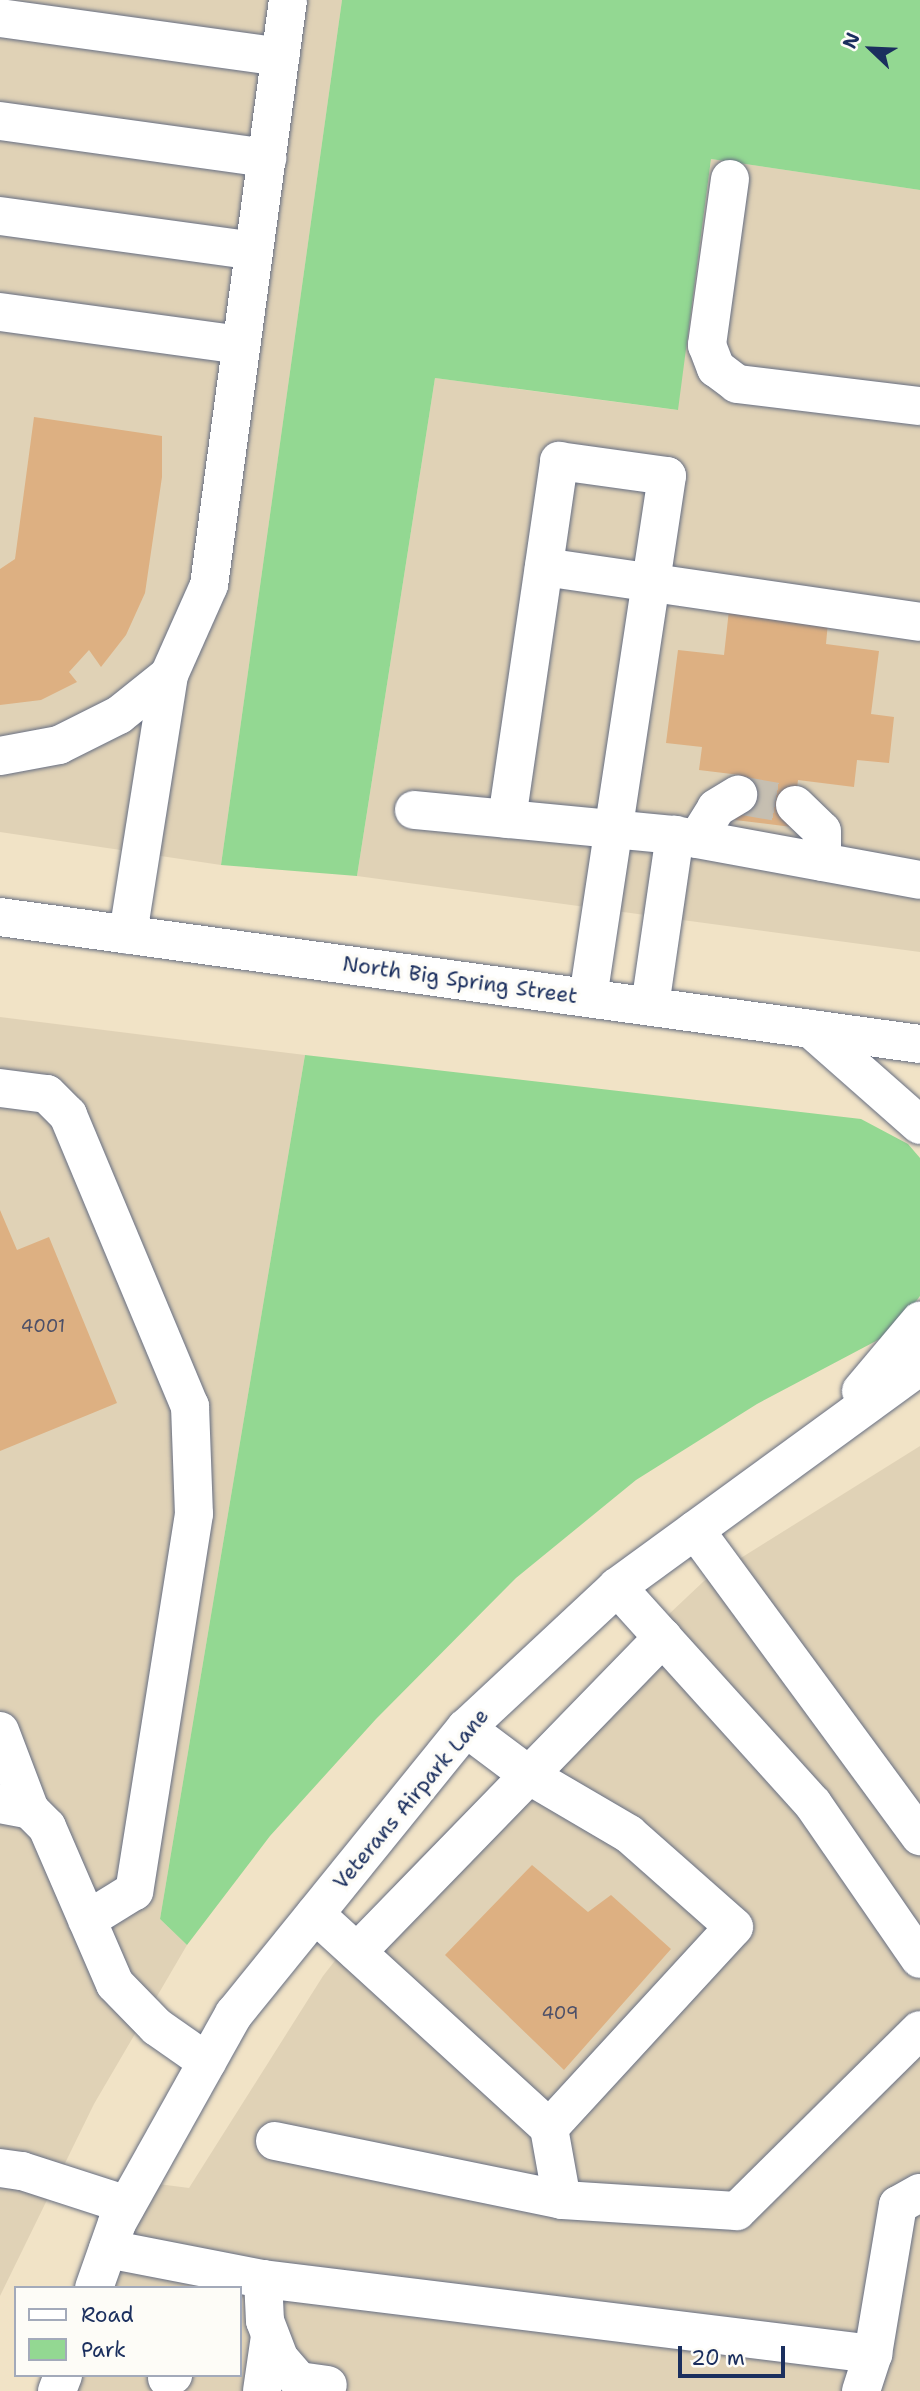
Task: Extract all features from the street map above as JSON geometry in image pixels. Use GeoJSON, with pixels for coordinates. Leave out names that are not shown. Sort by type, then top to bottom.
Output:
{"type":"FeatureCollection","features":[{"type":"Feature","properties":{"kind":"main road"},"geometry":{"type":"LineString","coordinates":[[128,936],[169,675],[208,585],[288,0]]}},
{"type":"Feature","properties":{"kind":"main road"},"geometry":{"type":"LineString","coordinates":[[0,19],[280,57]]}},
{"type":"Feature","properties":{"kind":"main road"},"geometry":{"type":"LineString","coordinates":[[0,121],[267,158]]}},
{"type":"Feature","properties":{"kind":"main road"},"geometry":{"type":"LineString","coordinates":[[730,178],[707,345],[716,368],[737,384],[920,406]]}},
{"type":"Feature","properties":{"kind":"main road"},"geometry":{"type":"LineString","coordinates":[[0,216],[254,251]]}},
{"type":"Feature","properties":{"kind":"main road"},"geometry":{"type":"LineString","coordinates":[[0,312],[241,345]]}},
{"type":"Feature","properties":{"kind":"main road"},"geometry":{"type":"LineString","coordinates":[[507,819],[559,461],[667,476],[588,998]]}},
{"type":"Feature","properties":{"kind":"main road"},"geometry":{"type":"LineString","coordinates":[[544,567],[920,622]]}},
{"type":"Feature","properties":{"kind":"main road"},"geometry":{"type":"LineString","coordinates":[[0,756],[58,745],[119,715],[169,675]]}},
{"type":"Feature","properties":{"kind":"main road"},"geometry":{"type":"LineString","coordinates":[[650,1006],[686,837],[716,807],[738,795]]}},
{"type":"Feature","properties":{"kind":"main road"},"geometry":{"type":"LineString","coordinates":[[795,805],[822,831],[822,862]]}},
{"type":"Feature","properties":{"kind":"main road"},"geometry":{"type":"LineString","coordinates":[[414,810],[686,837],[920,880]]}},
{"type":"Feature","properties":{"kind":"main road","name":"North Big Spring Street"},"geometry":{"type":"LineString","coordinates":[[0,917],[920,1044]]}},
{"type":"Feature","properties":{"kind":"main road"},"geometry":{"type":"LineString","coordinates":[[811,1028],[920,1125]]}},
{"type":"Feature","properties":{"kind":"main road"},"geometry":{"type":"LineString","coordinates":[[0,1088],[47,1094],[68,1115],[190,1406],[194,1514],[134,1891],[87,1920]]}},
{"type":"Feature","properties":{"kind":"main road"},"geometry":{"type":"LineString","coordinates":[[819,1440],[920,1321]]}},
{"type":"Feature","properties":{"kind":"main road","name":"Veterans Airpark Lane"},"geometry":{"type":"LineString","coordinates":[[95,2286],[127,2206],[234,2014],[466,1728],[617,1587],[920,1366]]}},
{"type":"Feature","properties":{"kind":"main road"},"geometry":{"type":"LineString","coordinates":[[695,1530],[920,1836]]}},
{"type":"Feature","properties":{"kind":"main road"},"geometry":{"type":"LineString","coordinates":[[617,1587],[813,1804],[920,1958]]}},
{"type":"Feature","properties":{"kind":"main road"},"geometry":{"type":"LineString","coordinates":[[357,1952],[663,1637]]}},
{"type":"Feature","properties":{"kind":"main road"},"geometry":{"type":"LineString","coordinates":[[466,1728],[530,1776],[629,1834],[734,1927],[549,2128]]}},
{"type":"Feature","properties":{"kind":"main road"},"geometry":{"type":"LineString","coordinates":[[0,1731],[15,1807],[47,1827],[115,1984],[157,2026],[207,2062]]}},
{"type":"Feature","properties":{"kind":"main road"},"geometry":{"type":"LineString","coordinates":[[315,1914],[549,2128],[562,2200]]}},
{"type":"Feature","properties":{"kind":"main road"},"geometry":{"type":"LineString","coordinates":[[275,2141],[562,2200],[737,2211],[920,2030]]}},
{"type":"Feature","properties":{"kind":"main road"},"geometry":{"type":"LineString","coordinates":[[0,2168],[22,2171],[127,2206]]}},
{"type":"Feature","properties":{"kind":"main road"},"geometry":{"type":"LineString","coordinates":[[861,2391],[873,2354],[898,2206],[920,2193]]}},
{"type":"Feature","properties":{"kind":"main road"},"geometry":{"type":"LineString","coordinates":[[108,2249],[263,2279],[873,2354]]}},
{"type":"Feature","properties":{"kind":"main road"},"geometry":{"type":"LineString","coordinates":[[262,2391],[255,2342],[265,2321],[263,2279]]}},
{"type":"Feature","properties":{"kind":"main road"},"geometry":{"type":"LineString","coordinates":[[255,2342],[279,2358],[299,2381],[328,2385]]}},
{"type":"Feature","properties":{"kind":"shaded area"},"geometry":{"type":"Polygon","coordinates":[[[0,0],[342,0],[221,865],[0,832],[0,0]]]}},
{"type":"Feature","properties":{"kind":"shaded area"},"geometry":{"type":"Polygon","coordinates":[[[711,159],[920,190],[920,952],[357,876],[435,378],[677,410],[711,159]]]}},
{"type":"Feature","properties":{"kind":"shaded area"},"geometry":{"type":"Polygon","coordinates":[[[0,1017],[305,1055],[160,1919],[187,1945],[94,2104],[0,2296],[0,1017]]]}},
{"type":"Feature","properties":{"kind":"shaded area"},"geometry":{"type":"Polygon","coordinates":[[[920,1446],[920,2391],[38,2391],[43,2377],[242,2377],[242,2286],[80,2286],[128,2180],[189,2188],[323,1976],[398,1880],[543,1733],[704,1581],[920,1446]]]}},
{"type":"Feature","properties":{"kind":"green space"},"geometry":{"type":"Polygon","coordinates":[[[342,0],[920,0],[920,190],[711,159],[678,410],[435,378],[357,876],[221,865],[342,0]]]}},
{"type":"Feature","properties":{"kind":"green space"},"geometry":{"type":"Polygon","coordinates":[[[305,1055],[861,1119],[908,1144],[920,1158],[920,1296],[893,1332],[757,1404],[636,1480],[516,1578],[376,1719],[270,1836],[187,1945],[160,1919],[305,1055]]]}},
{"type":"Feature","properties":{"kind":"building"},"geometry":{"type":"Polygon","coordinates":[[[34,417],[162,436],[162,477],[145,593],[126,635],[101,667],[89,650],[69,672],[77,682],[41,700],[0,705],[0,569],[15,559],[34,417]]]}},
{"type":"Feature","properties":{"kind":"building"},"geometry":{"type":"Polygon","coordinates":[[[729,610],[828,622],[826,644],[879,651],[871,714],[894,717],[889,763],[857,760],[854,787],[798,780],[792,827],[735,820],[740,775],[699,770],[702,747],[666,743],[678,650],[724,655],[729,610]]]}},
{"type":"Feature","properties":{"kind":"building"},"geometry":{"type":"Polygon","coordinates":[[[0,1210],[17,1250],[49,1237],[117,1403],[0,1451],[0,1210]]]}},
{"type":"Feature","properties":{"kind":"building"},"geometry":{"type":"Polygon","coordinates":[[[532,1865],[588,1912],[611,1895],[671,1949],[564,2070],[445,1955],[532,1865]]]}},
{"type":"Feature","properties":{"kind":"tunnel"},"geometry":{"type":"LineString","coordinates":[[738,795],[795,805]]}}]}
